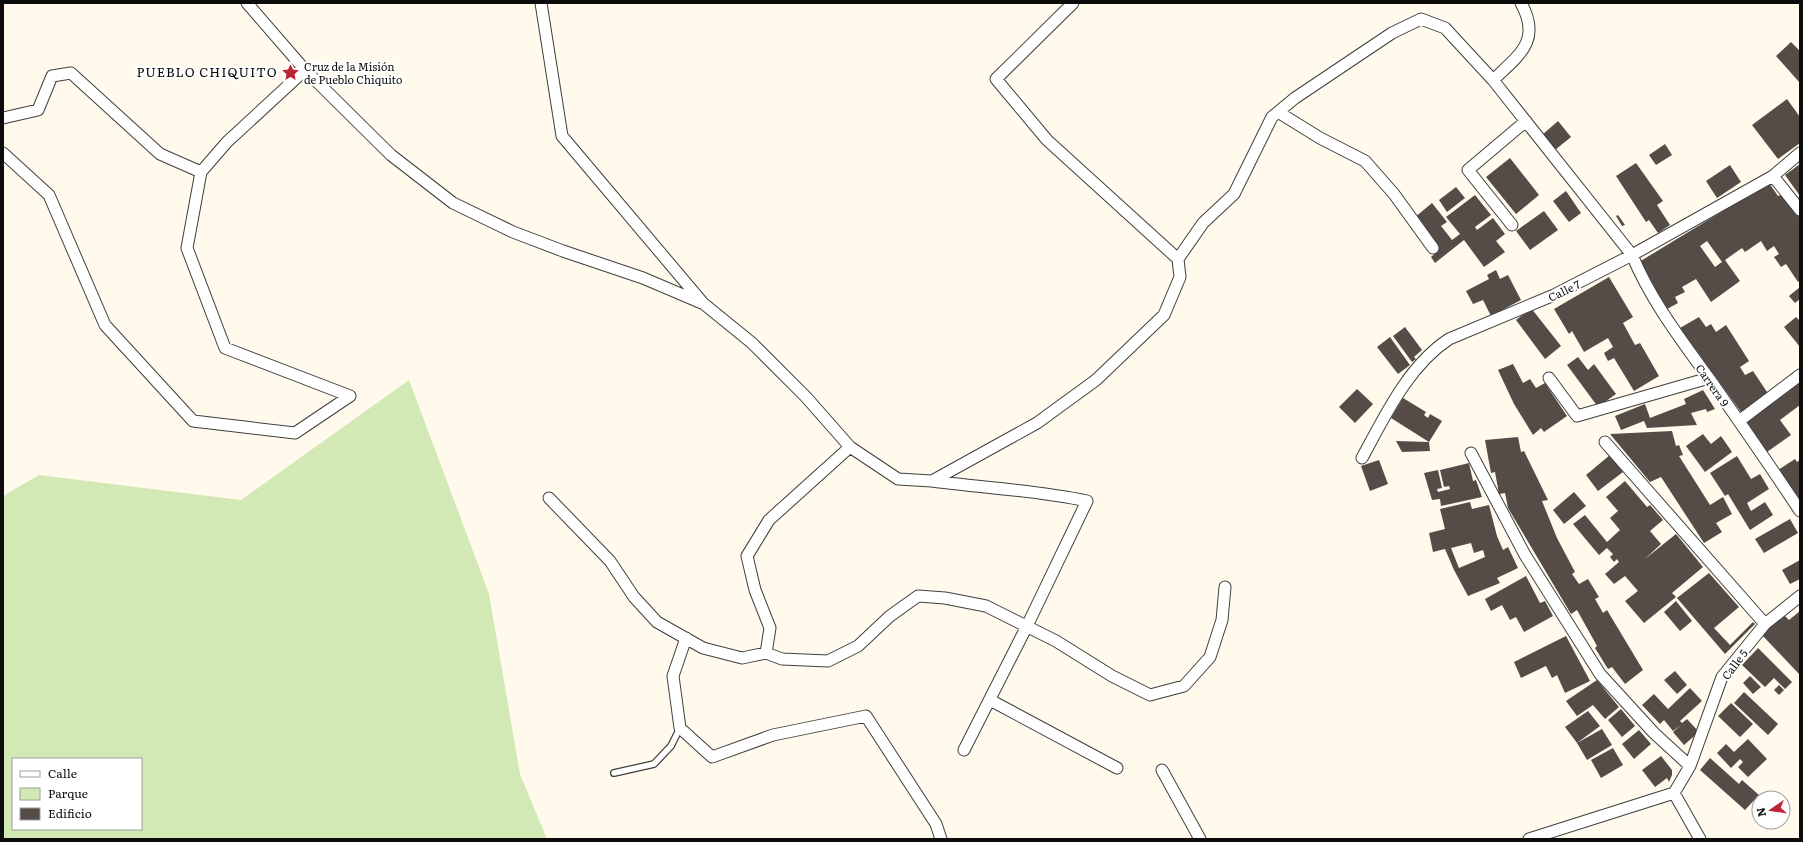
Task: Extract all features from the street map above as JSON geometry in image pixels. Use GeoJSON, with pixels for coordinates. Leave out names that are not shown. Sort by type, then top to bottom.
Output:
{"type":"FeatureCollection","features":[{"type":"Feature","properties":{"kind":"street"},"geometry":{"type":"LineString","coordinates":[[247,3],[305,70],[391,155],[454,203],[513,232],[563,251],[643,278],[704,304]]}},
{"type":"Feature","properties":{"kind":"street"},"geometry":{"type":"LineString","coordinates":[[541,3],[562,136],[704,304],[752,343],[806,397],[850,447],[898,479],[932,481],[980,488],[1056,494],[1087,501],[1027,626],[964,750]]}},
{"type":"Feature","properties":{"kind":"street"},"geometry":{"type":"LineString","coordinates":[[932,481],[1037,423],[1096,380],[1164,315],[1180,277],[1178,259],[1047,140],[996,79],[1073,3]]}},
{"type":"Feature","properties":{"kind":"street"},"geometry":{"type":"LineString","coordinates":[[1493,80],[1513,61],[1526,45],[1530,33],[1530,25],[1527,14],[1521,3]]}},
{"type":"Feature","properties":{"kind":"street","name":"Carrera 9"},"geometry":{"type":"LineString","coordinates":[[1178,259],[1203,223],[1234,194],[1272,117],[1296,98],[1392,33],[1421,19],[1445,28],[1493,80],[1632,256],[1638,271],[1665,317],[1740,421],[1800,511]]}},
{"type":"Feature","properties":{"kind":"street"},"geometry":{"type":"LineString","coordinates":[[3,153],[49,195],[105,325],[193,421],[295,433],[350,396],[225,348],[187,248],[202,172],[227,142],[305,70]]}},
{"type":"Feature","properties":{"kind":"street"},"geometry":{"type":"LineString","coordinates":[[3,118],[38,110],[52,76],[71,73],[160,154],[202,172]]}},
{"type":"Feature","properties":{"kind":"street"},"geometry":{"type":"LineString","coordinates":[[1278,112],[1320,138],[1365,161],[1394,194],[1433,248]]}},
{"type":"Feature","properties":{"kind":"street"},"geometry":{"type":"LineString","coordinates":[[1512,225],[1468,170],[1526,121]]}},
{"type":"Feature","properties":{"kind":"street","name":"Calle 7"},"geometry":{"type":"LineString","coordinates":[[1362,458],[1395,398],[1423,362],[1437,347],[1449,339],[1554,295],[1632,256],[1773,176],[1800,153]]}},
{"type":"Feature","properties":{"kind":"street"},"geometry":{"type":"LineString","coordinates":[[1773,176],[1800,210]]}},
{"type":"Feature","properties":{"kind":"street"},"geometry":{"type":"LineString","coordinates":[[1740,421],[1800,375]]}},
{"type":"Feature","properties":{"kind":"street"},"geometry":{"type":"LineString","coordinates":[[1549,378],[1577,416],[1709,378]]}},
{"type":"Feature","properties":{"kind":"street"},"geometry":{"type":"LineString","coordinates":[[1605,442],[1765,624]]}},
{"type":"Feature","properties":{"kind":"street"},"geometry":{"type":"LineString","coordinates":[[766,653],[770,628],[755,590],[747,556],[769,520],[850,447]]}},
{"type":"Feature","properties":{"kind":"street"},"geometry":{"type":"LineString","coordinates":[[1471,453],[1525,555],[1600,674],[1688,769]]}},
{"type":"Feature","properties":{"kind":"street"},"geometry":{"type":"LineString","coordinates":[[549,498],[610,560],[634,597],[657,622],[703,648],[742,658],[766,653],[782,659],[828,661],[858,646],[890,616],[918,596],[945,598],[986,606],[1056,641],[1112,676],[1150,695],[1184,686],[1210,657],[1222,620],[1225,587]]}},
{"type":"Feature","properties":{"kind":"street","name":"Calle 5"},"geometry":{"type":"LineString","coordinates":[[1674,793],[1688,769],[1722,677],[1765,624],[1800,596]]}},
{"type":"Feature","properties":{"kind":"street"},"geometry":{"type":"LineString","coordinates":[[686,638],[673,676],[680,728],[712,757],[774,735],[866,716],[936,824],[941,839]]}},
{"type":"Feature","properties":{"kind":"street"},"geometry":{"type":"LineString","coordinates":[[990,700],[1117,768]]}},
{"type":"Feature","properties":{"kind":"street"},"geometry":{"type":"LineString","coordinates":[[1162,770],[1200,839]]}},
{"type":"Feature","properties":{"kind":"street"},"geometry":{"type":"LineString","coordinates":[[1529,839],[1674,793],[1700,839]]}},
{"type":"Feature","properties":{"kind":"lane"},"geometry":{"type":"LineString","coordinates":[[614,772],[654,764],[671,746],[680,728]]}},
{"type":"Feature","properties":{"kind":"green space"},"geometry":{"type":"Polygon","coordinates":[[[409,380],[489,594],[520,774],[547,839],[3,839],[3,496],[39,475],[241,500],[409,380]]]}},
{"type":"Feature","properties":{"kind":"building"},"geometry":{"type":"Polygon","coordinates":[[[1791,42],[1800,51],[1800,83],[1776,56],[1791,42]]]}},
{"type":"Feature","properties":{"kind":"building"},"geometry":{"type":"Polygon","coordinates":[[[1787,99],[1800,117],[1800,143],[1778,159],[1752,125],[1787,99]]]}},
{"type":"Feature","properties":{"kind":"building"},"geometry":{"type":"Polygon","coordinates":[[[1558,121],[1571,137],[1555,150],[1542,135],[1558,121]]]}},
{"type":"Feature","properties":{"kind":"building"},"geometry":{"type":"Polygon","coordinates":[[[1665,144],[1672,155],[1656,165],[1649,155],[1665,144]]]}},
{"type":"Feature","properties":{"kind":"building"},"geometry":{"type":"Polygon","coordinates":[[[1510,158],[1539,195],[1516,214],[1486,177],[1510,158]]]}},
{"type":"Feature","properties":{"kind":"building"},"geometry":{"type":"Polygon","coordinates":[[[1636,163],[1663,201],[1657,205],[1670,225],[1658,233],[1649,220],[1646,222],[1616,176],[1636,163]]]}},
{"type":"Feature","properties":{"kind":"building"},"geometry":{"type":"Polygon","coordinates":[[[1800,164],[1800,196],[1785,175],[1800,164]]]}},
{"type":"Feature","properties":{"kind":"building"},"geometry":{"type":"Polygon","coordinates":[[[1730,165],[1741,182],[1717,198],[1706,181],[1730,165]]]}},
{"type":"Feature","properties":{"kind":"building"},"geometry":{"type":"Polygon","coordinates":[[[1769,183],[1778,196],[1781,195],[1800,218],[1800,280],[1798,282],[1786,264],[1781,267],[1774,257],[1779,254],[1774,246],[1767,251],[1761,241],[1745,252],[1742,248],[1725,260],[1740,281],[1711,302],[1696,279],[1682,287],[1685,292],[1675,297],[1678,303],[1667,309],[1639,262],[1769,183]],[[1707,241],[1700,246],[1715,267],[1722,262],[1707,241]]]}},
{"type":"Feature","properties":{"kind":"building"},"geometry":{"type":"Polygon","coordinates":[[[1456,187],[1465,198],[1447,212],[1439,200],[1456,187]]]}},
{"type":"Feature","properties":{"kind":"building"},"geometry":{"type":"Polygon","coordinates":[[[1566,191],[1581,213],[1569,222],[1553,201],[1566,191]]]}},
{"type":"Feature","properties":{"kind":"building"},"geometry":{"type":"Polygon","coordinates":[[[1475,195],[1491,215],[1475,227],[1477,230],[1493,218],[1505,234],[1496,241],[1505,252],[1484,267],[1464,240],[1435,263],[1431,257],[1437,252],[1414,218],[1432,203],[1447,222],[1441,226],[1452,240],[1460,234],[1446,217],[1475,195]]]}},
{"type":"Feature","properties":{"kind":"building"},"geometry":{"type":"Polygon","coordinates":[[[1544,211],[1558,230],[1530,250],[1516,231],[1544,211]]]}},
{"type":"Feature","properties":{"kind":"building"},"geometry":{"type":"Polygon","coordinates":[[[1618,215],[1625,225],[1622,226],[1616,216],[1618,215]]]}},
{"type":"Feature","properties":{"kind":"building"},"geometry":{"type":"Polygon","coordinates":[[[1496,270],[1500,279],[1508,275],[1521,300],[1491,316],[1483,300],[1473,304],[1466,291],[1489,279],[1487,275],[1496,270]]]}},
{"type":"Feature","properties":{"kind":"building"},"geometry":{"type":"Polygon","coordinates":[[[1609,277],[1633,317],[1623,323],[1635,345],[1640,343],[1659,376],[1634,391],[1614,358],[1608,361],[1604,353],[1613,347],[1608,338],[1584,352],[1572,331],[1569,334],[1554,309],[1609,277]]]}},
{"type":"Feature","properties":{"kind":"building"},"geometry":{"type":"Polygon","coordinates":[[[1800,287],[1800,299],[1795,303],[1789,296],[1800,287]]]}},
{"type":"Feature","properties":{"kind":"building"},"geometry":{"type":"Polygon","coordinates":[[[1531,308],[1561,346],[1545,359],[1516,320],[1531,308]]]}},
{"type":"Feature","properties":{"kind":"building"},"geometry":{"type":"Polygon","coordinates":[[[1699,317],[1706,327],[1711,324],[1716,332],[1726,325],[1749,361],[1740,367],[1745,375],[1753,371],[1769,395],[1741,412],[1680,328],[1699,317]]]}},
{"type":"Feature","properties":{"kind":"building"},"geometry":{"type":"Polygon","coordinates":[[[1796,317],[1800,321],[1800,347],[1784,327],[1796,317]]]}},
{"type":"Feature","properties":{"kind":"building"},"geometry":{"type":"Polygon","coordinates":[[[1405,327],[1422,350],[1414,357],[1416,359],[1412,362],[1393,336],[1405,327]]]}},
{"type":"Feature","properties":{"kind":"building"},"geometry":{"type":"Polygon","coordinates":[[[1390,337],[1410,365],[1398,374],[1377,347],[1390,337]]]}},
{"type":"Feature","properties":{"kind":"building"},"geometry":{"type":"Polygon","coordinates":[[[1578,357],[1588,370],[1594,364],[1616,394],[1598,407],[1567,365],[1578,357]]]}},
{"type":"Feature","properties":{"kind":"building"},"geometry":{"type":"Polygon","coordinates":[[[1513,364],[1523,383],[1530,379],[1536,388],[1545,383],[1567,416],[1544,432],[1541,428],[1533,435],[1514,404],[1498,370],[1513,364]]]}},
{"type":"Feature","properties":{"kind":"building"},"geometry":{"type":"Polygon","coordinates":[[[1800,380],[1800,405],[1780,420],[1791,435],[1767,452],[1745,419],[1800,380]]]}},
{"type":"Feature","properties":{"kind":"building"},"geometry":{"type":"Polygon","coordinates":[[[1357,389],[1373,404],[1355,423],[1339,407],[1357,389]]]}},
{"type":"Feature","properties":{"kind":"building"},"geometry":{"type":"Polygon","coordinates":[[[1703,390],[1715,409],[1707,412],[1706,409],[1691,413],[1697,425],[1647,428],[1644,421],[1621,430],[1615,416],[1645,404],[1650,418],[1686,404],[1684,399],[1703,390]]]}},
{"type":"Feature","properties":{"kind":"building"},"geometry":{"type":"Polygon","coordinates":[[[1403,398],[1426,412],[1424,415],[1428,418],[1430,414],[1442,421],[1429,442],[1391,418],[1403,398]]]}},
{"type":"Feature","properties":{"kind":"building"},"geometry":{"type":"Polygon","coordinates":[[[1672,431],[1676,446],[1679,445],[1683,455],[1679,456],[1710,505],[1723,497],[1732,514],[1716,523],[1722,532],[1704,543],[1661,477],[1650,482],[1610,434],[1672,431]]]}},
{"type":"Feature","properties":{"kind":"building"},"geometry":{"type":"Polygon","coordinates":[[[1703,434],[1711,444],[1721,436],[1732,452],[1705,472],[1686,446],[1703,434]]]}},
{"type":"Feature","properties":{"kind":"building"},"geometry":{"type":"Polygon","coordinates":[[[1518,437],[1521,452],[1524,451],[1548,500],[1542,501],[1557,538],[1575,572],[1572,574],[1579,584],[1588,579],[1599,597],[1595,599],[1603,613],[1607,610],[1643,670],[1625,684],[1612,667],[1608,669],[1595,648],[1597,646],[1577,610],[1571,614],[1508,508],[1505,493],[1499,494],[1495,472],[1491,473],[1485,440],[1518,437]]]}},
{"type":"Feature","properties":{"kind":"building"},"geometry":{"type":"Polygon","coordinates":[[[1396,441],[1429,442],[1430,451],[1402,452],[1396,441]]]}},
{"type":"Feature","properties":{"kind":"building"},"geometry":{"type":"Polygon","coordinates":[[[1610,455],[1623,472],[1598,491],[1586,475],[1610,455]]]}},
{"type":"Feature","properties":{"kind":"building"},"geometry":{"type":"Polygon","coordinates":[[[1737,456],[1751,479],[1760,474],[1769,489],[1747,503],[1751,511],[1765,502],[1773,515],[1750,530],[1728,494],[1725,496],[1710,473],[1737,456]]]}},
{"type":"Feature","properties":{"kind":"building"},"geometry":{"type":"Polygon","coordinates":[[[1795,459],[1797,462],[1800,460],[1800,504],[1778,470],[1795,459]]]}},
{"type":"Feature","properties":{"kind":"building"},"geometry":{"type":"Polygon","coordinates":[[[1379,460],[1388,484],[1370,491],[1361,466],[1379,460]]]}},
{"type":"Feature","properties":{"kind":"building"},"geometry":{"type":"Polygon","coordinates":[[[1469,463],[1473,481],[1476,480],[1482,497],[1441,506],[1440,499],[1432,500],[1424,473],[1438,470],[1442,488],[1437,489],[1438,492],[1450,489],[1449,486],[1444,487],[1440,470],[1469,463]]]}},
{"type":"Feature","properties":{"kind":"building"},"geometry":{"type":"Polygon","coordinates":[[[1625,481],[1647,507],[1650,505],[1663,520],[1650,531],[1661,544],[1645,559],[1676,534],[1703,567],[1672,593],[1676,597],[1644,623],[1625,601],[1638,591],[1625,576],[1614,584],[1605,574],[1619,562],[1617,559],[1614,562],[1610,557],[1613,554],[1607,548],[1599,555],[1573,524],[1585,515],[1607,542],[1620,530],[1610,518],[1618,511],[1606,497],[1625,481]]]}},
{"type":"Feature","properties":{"kind":"building"},"geometry":{"type":"Polygon","coordinates":[[[1574,492],[1586,506],[1564,524],[1553,510],[1574,492]]]}},
{"type":"Feature","properties":{"kind":"building"},"geometry":{"type":"Polygon","coordinates":[[[1470,502],[1472,509],[1489,505],[1497,536],[1503,550],[1508,547],[1518,568],[1497,578],[1500,583],[1468,596],[1445,549],[1433,552],[1429,533],[1445,529],[1440,509],[1470,502]],[[1471,543],[1451,548],[1459,568],[1485,557],[1483,550],[1474,553],[1471,543]]]}},
{"type":"Feature","properties":{"kind":"building"},"geometry":{"type":"Polygon","coordinates":[[[1790,519],[1798,533],[1764,553],[1755,539],[1790,519]]]}},
{"type":"Feature","properties":{"kind":"building"},"geometry":{"type":"Polygon","coordinates":[[[1800,560],[1800,579],[1790,584],[1782,570],[1800,560]]]}},
{"type":"Feature","properties":{"kind":"building"},"geometry":{"type":"Polygon","coordinates":[[[1709,573],[1739,607],[1714,628],[1730,645],[1753,622],[1755,624],[1725,654],[1677,598],[1709,573]]]}},
{"type":"Feature","properties":{"kind":"building"},"geometry":{"type":"Polygon","coordinates":[[[1526,576],[1540,603],[1545,601],[1553,616],[1524,632],[1516,617],[1510,620],[1502,605],[1491,611],[1485,599],[1526,576]]]}},
{"type":"Feature","properties":{"kind":"building"},"geometry":{"type":"Polygon","coordinates":[[[1676,601],[1692,621],[1680,631],[1664,612],[1676,601]]]}},
{"type":"Feature","properties":{"kind":"building"},"geometry":{"type":"Polygon","coordinates":[[[1800,611],[1800,675],[1761,634],[1783,614],[1789,620],[1800,611]]]}},
{"type":"Feature","properties":{"kind":"building"},"geometry":{"type":"Polygon","coordinates":[[[1566,636],[1590,681],[1565,693],[1557,675],[1552,678],[1546,666],[1521,678],[1514,662],[1566,636]]]}},
{"type":"Feature","properties":{"kind":"building"},"geometry":{"type":"Polygon","coordinates":[[[1758,648],[1792,682],[1785,689],[1774,678],[1765,687],[1742,665],[1758,648]]]}},
{"type":"Feature","properties":{"kind":"building"},"geometry":{"type":"Polygon","coordinates":[[[1675,671],[1687,685],[1677,694],[1664,680],[1675,671]]]}},
{"type":"Feature","properties":{"kind":"building"},"geometry":{"type":"Polygon","coordinates":[[[1750,676],[1761,687],[1753,694],[1743,683],[1750,676]]]}},
{"type":"Feature","properties":{"kind":"building"},"geometry":{"type":"Polygon","coordinates":[[[1597,680],[1619,707],[1605,719],[1593,705],[1577,716],[1566,701],[1597,680]]]}},
{"type":"Feature","properties":{"kind":"building"},"geometry":{"type":"Polygon","coordinates":[[[1779,685],[1784,690],[1779,695],[1774,690],[1779,685]]]}},
{"type":"Feature","properties":{"kind":"building"},"geometry":{"type":"Polygon","coordinates":[[[1690,688],[1702,701],[1680,721],[1682,723],[1687,719],[1699,732],[1684,745],[1673,732],[1681,725],[1673,731],[1664,720],[1660,724],[1642,705],[1654,694],[1668,709],[1690,688]]]}},
{"type":"Feature","properties":{"kind":"building"},"geometry":{"type":"Polygon","coordinates":[[[1744,692],[1778,724],[1768,735],[1734,703],[1744,692]]]}},
{"type":"Feature","properties":{"kind":"building"},"geometry":{"type":"Polygon","coordinates":[[[1731,703],[1753,724],[1740,737],[1718,716],[1731,703]]]}},
{"type":"Feature","properties":{"kind":"building"},"geometry":{"type":"Polygon","coordinates":[[[1621,709],[1635,726],[1622,737],[1608,720],[1621,709]]]}},
{"type":"Feature","properties":{"kind":"building"},"geometry":{"type":"Polygon","coordinates":[[[1588,711],[1600,726],[1577,743],[1565,727],[1588,711]]]}},
{"type":"Feature","properties":{"kind":"building"},"geometry":{"type":"Polygon","coordinates":[[[1602,729],[1612,745],[1587,760],[1577,743],[1602,729]]]}},
{"type":"Feature","properties":{"kind":"building"},"geometry":{"type":"Polygon","coordinates":[[[1639,730],[1651,744],[1634,759],[1622,744],[1639,730]]]}},
{"type":"Feature","properties":{"kind":"building"},"geometry":{"type":"Polygon","coordinates":[[[1748,739],[1767,759],[1748,777],[1738,767],[1743,762],[1740,759],[1731,768],[1717,753],[1726,744],[1734,752],[1748,739]]]}},
{"type":"Feature","properties":{"kind":"building"},"geometry":{"type":"Polygon","coordinates":[[[1613,748],[1623,765],[1601,778],[1591,760],[1613,748]]]}},
{"type":"Feature","properties":{"kind":"building"},"geometry":{"type":"Polygon","coordinates":[[[1661,756],[1672,770],[1672,775],[1669,782],[1667,778],[1655,787],[1642,770],[1661,756]]]}},
{"type":"Feature","properties":{"kind":"building"},"geometry":{"type":"Polygon","coordinates":[[[1710,758],[1739,784],[1742,780],[1753,790],[1751,790],[1751,804],[1745,810],[1700,770],[1710,758]]]}},
{"type":"Feature","properties":{"kind":"place","name":"Cruz de la Misión de Pueblo Chiquito"},"geometry":{"type":"Point","coordinates":[291,72]}},
{"type":"Feature","properties":{"kind":"district","name":"PUEBLO CHIQUITO"},"geometry":{"type":"Point","coordinates":[207,71]}}]}
